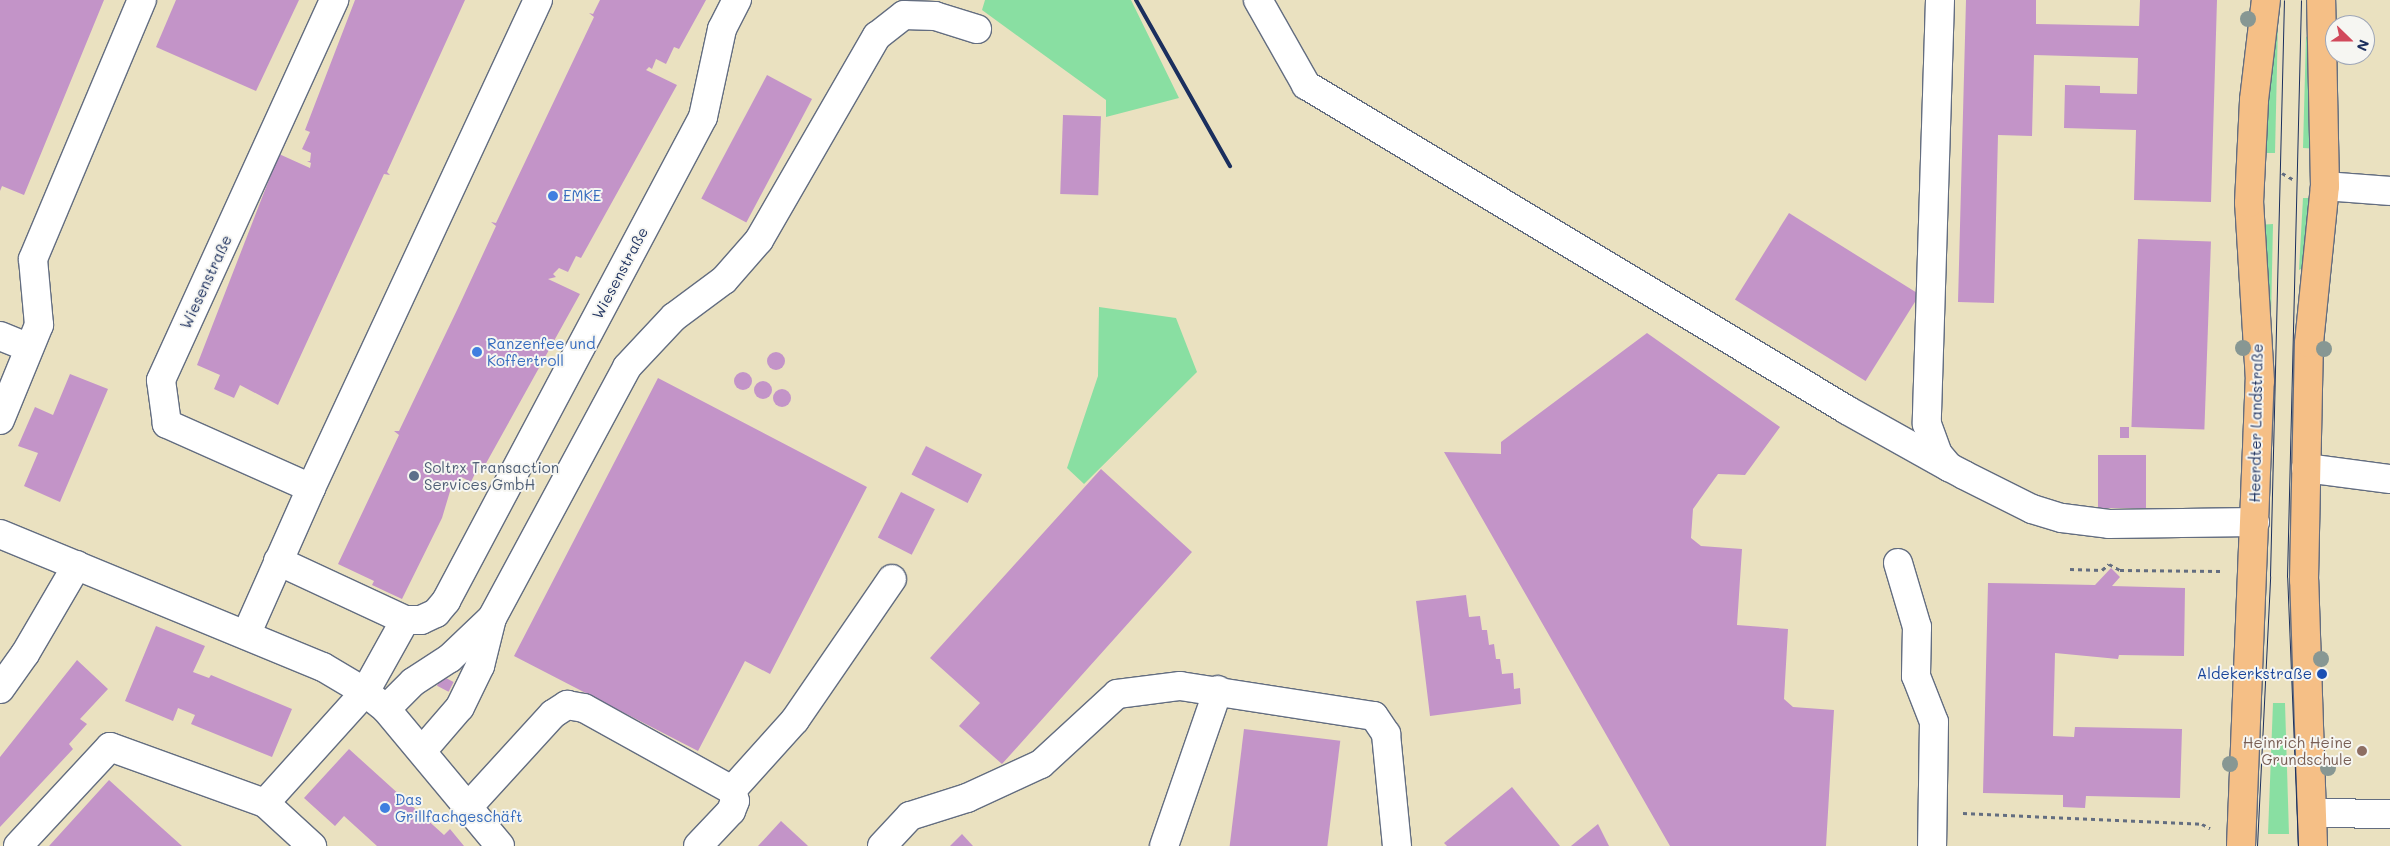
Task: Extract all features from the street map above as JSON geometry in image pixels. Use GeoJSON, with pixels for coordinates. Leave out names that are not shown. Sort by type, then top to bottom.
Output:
{"type":"FeatureCollection","features":[{"type":"Feature","properties":{"kind":"main road","name":"Heerdter Landstraße"},"geometry":{"type":"LineString","coordinates":[[2242,845],[2260,381],[2249,203],[2254,100],[2266,0]]}},
{"type":"Feature","properties":{"kind":"main road"},"geometry":{"type":"LineString","coordinates":[[2312,846],[2313,813],[2304,580],[2309,343],[2325,186],[2320,0]]}},
{"type":"Feature","properties":{"kind":"street"},"geometry":{"type":"LineString","coordinates":[[0,420],[39,325],[33,259],[142,0]]}},
{"type":"Feature","properties":{"kind":"street","name":"Wiesenstraße"},"geometry":{"type":"LineString","coordinates":[[310,488],[167,424],[161,380],[334,0]]}},
{"type":"Feature","properties":{"kind":"street"},"geometry":{"type":"LineString","coordinates":[[246,635],[310,488],[538,0]]}},
{"type":"Feature","properties":{"kind":"street","name":"Wiesenstraße"},"geometry":{"type":"LineString","coordinates":[[405,620],[421,620],[436,613],[446,601],[703,117],[722,29],[737,0]]}},
{"type":"Feature","properties":{"kind":"street"},"geometry":{"type":"LineString","coordinates":[[1258,0],[1306,86],[1847,410],[1949,467],[2032,509],[2087,523],[2255,522]]}},
{"type":"Feature","properties":{"kind":"street"},"geometry":{"type":"LineString","coordinates":[[1940,0],[1927,424],[1938,454],[1949,467]]}},
{"type":"Feature","properties":{"kind":"street"},"geometry":{"type":"LineString","coordinates":[[422,751],[460,707],[480,666],[492,618],[628,367],[674,317],[724,280],[759,240],[877,36],[904,15],[935,16],[976,29]]}},
{"type":"Feature","properties":{"kind":"street"},"geometry":{"type":"LineString","coordinates":[[2325,186],[2390,191]]}},
{"type":"Feature","properties":{"kind":"street"},"geometry":{"type":"LineString","coordinates":[[0,336],[29,348]]}},
{"type":"Feature","properties":{"kind":"street"},"geometry":{"type":"LineString","coordinates":[[2306,468],[2390,479]]}},
{"type":"Feature","properties":{"kind":"street"},"geometry":{"type":"LineString","coordinates":[[0,534],[323,667],[365,692],[386,709],[500,846]]}},
{"type":"Feature","properties":{"kind":"street"},"geometry":{"type":"LineString","coordinates":[[265,803],[365,692],[405,620],[278,561]]}},
{"type":"Feature","properties":{"kind":"street"},"geometry":{"type":"LineString","coordinates":[[1898,563],[1917,626],[1916,676],[1934,722],[1932,846]]}},
{"type":"Feature","properties":{"kind":"street"},"geometry":{"type":"LineString","coordinates":[[0,689],[25,654],[78,565]]}},
{"type":"Feature","properties":{"kind":"street"},"geometry":{"type":"LineString","coordinates":[[732,790],[796,720],[892,579]]}},
{"type":"Feature","properties":{"kind":"street"},"geometry":{"type":"LineString","coordinates":[[386,709],[413,682],[450,658],[492,618]]}},
{"type":"Feature","properties":{"kind":"street"},"geometry":{"type":"LineString","coordinates":[[882,846],[910,816],[967,798],[1041,764],[1118,694],[1180,686],[1218,690],[1374,716],[1386,734],[1397,846]]}},
{"type":"Feature","properties":{"kind":"street"},"geometry":{"type":"LineString","coordinates":[[1164,846],[1218,690]]}},
{"type":"Feature","properties":{"kind":"street"},"geometry":{"type":"LineString","coordinates":[[468,807],[553,714],[567,705],[584,708],[732,790],[735,801],[731,811],[698,846]]}},
{"type":"Feature","properties":{"kind":"street"},"geometry":{"type":"LineString","coordinates":[[18,846],[110,747],[265,803],[312,846]]}},
{"type":"Feature","properties":{"kind":"street"},"geometry":{"type":"LineString","coordinates":[[2313,813],[2390,814]]}},
{"type":"Feature","properties":{"kind":"path"},"geometry":{"type":"LineString","coordinates":[[2280,171],[2297,182]]}},
{"type":"Feature","properties":{"kind":"path"},"geometry":{"type":"LineString","coordinates":[[2070,569],[2102,570],[2109,564],[2120,570],[2254,572]]}},
{"type":"Feature","properties":{"kind":"path"},"geometry":{"type":"LineString","coordinates":[[1932,812],[2202,824],[2242,845]]}},
{"type":"Feature","properties":{"kind":"green space"},"geometry":{"type":"Polygon","coordinates":[[[985,0],[1131,0],[1179,98],[1106,117],[1106,100],[982,10],[985,0]]]}},
{"type":"Feature","properties":{"kind":"green space"},"geometry":{"type":"Polygon","coordinates":[[[2275,18],[2278,23],[2275,153],[2257,153],[2275,18]]]}},
{"type":"Feature","properties":{"kind":"green space"},"geometry":{"type":"Polygon","coordinates":[[[2311,33],[2320,149],[2303,148],[2306,37],[2311,33]]]}},
{"type":"Feature","properties":{"kind":"green space"},"geometry":{"type":"Polygon","coordinates":[[[2303,198],[2317,198],[2310,264],[2299,270],[2303,198]]]}},
{"type":"Feature","properties":{"kind":"green space"},"geometry":{"type":"Polygon","coordinates":[[[2273,224],[2271,317],[2262,320],[2257,225],[2273,224]]]}},
{"type":"Feature","properties":{"kind":"green space"},"geometry":{"type":"Polygon","coordinates":[[[1099,307],[1176,318],[1197,372],[1084,484],[1067,468],[1098,376],[1099,307]]]}},
{"type":"Feature","properties":{"kind":"green space"},"geometry":{"type":"Polygon","coordinates":[[[2273,703],[2285,703],[2289,834],[2268,834],[2273,703]]]}},
{"type":"Feature","properties":{"kind":"building"},"geometry":{"type":"Polygon","coordinates":[[[0,0],[104,0],[24,195],[2,186],[0,191],[0,0]]]}},
{"type":"Feature","properties":{"kind":"building"},"geometry":{"type":"Polygon","coordinates":[[[176,0],[299,0],[256,91],[156,47],[176,0]]]}},
{"type":"Feature","properties":{"kind":"building"},"geometry":{"type":"Polygon","coordinates":[[[355,0],[465,0],[387,172],[390,175],[384,174],[278,405],[240,385],[234,398],[214,389],[220,375],[197,365],[279,154],[310,168],[311,163],[307,161],[310,161],[311,153],[302,149],[310,132],[305,130],[355,0]]]}},
{"type":"Feature","properties":{"kind":"building"},"geometry":{"type":"Polygon","coordinates":[[[600,0],[706,0],[679,49],[674,47],[666,64],[656,59],[652,69],[649,67],[646,70],[677,85],[581,258],[576,256],[568,272],[559,268],[553,274],[556,277],[548,279],[580,294],[484,467],[479,465],[471,482],[461,477],[457,487],[454,484],[451,488],[442,518],[402,599],[372,585],[374,581],[338,564],[399,435],[394,431],[399,431],[496,226],[491,222],[496,223],[594,17],[589,13],[593,14],[600,0]]]}},
{"type":"Feature","properties":{"kind":"building"},"geometry":{"type":"Polygon","coordinates":[[[1966,0],[2036,0],[2036,24],[2139,26],[2140,0],[2217,0],[2211,202],[2134,200],[2136,130],[2064,128],[2065,85],[2100,86],[2100,93],[2137,94],[2138,58],[2034,55],[2032,136],[1998,135],[1994,303],[1958,302],[1966,0]]]}},
{"type":"Feature","properties":{"kind":"building"},"geometry":{"type":"Polygon","coordinates":[[[767,75],[812,99],[746,223],[701,199],[767,75]]]}},
{"type":"Feature","properties":{"kind":"building"},"geometry":{"type":"Polygon","coordinates":[[[1063,115],[1101,116],[1098,195],[1060,194],[1063,115]]]}},
{"type":"Feature","properties":{"kind":"building"},"geometry":{"type":"Polygon","coordinates":[[[1789,213],[1920,295],[1866,381],[1735,300],[1789,213]]]}},
{"type":"Feature","properties":{"kind":"building"},"geometry":{"type":"Polygon","coordinates":[[[2138,239],[2211,242],[2204,429],[2131,427],[2138,239]]]}},
{"type":"Feature","properties":{"kind":"building"},"geometry":{"type":"Polygon","coordinates":[[[1647,333],[1780,427],[1745,475],[1718,474],[1693,509],[1691,538],[1701,546],[1742,549],[1737,625],[1788,629],[1784,699],[1793,707],[1834,710],[1826,846],[1670,846],[1444,452],[1501,454],[1501,442],[1647,333]]]}},
{"type":"Feature","properties":{"kind":"building"},"geometry":{"type":"Polygon","coordinates":[[[776,352],[782,355],[785,361],[782,367],[776,370],[770,367],[767,361],[770,355],[776,352]]]}},
{"type":"Feature","properties":{"kind":"building"},"geometry":{"type":"Polygon","coordinates":[[[743,372],[751,377],[752,381],[747,389],[743,390],[735,385],[734,381],[739,373],[743,372]]]}},
{"type":"Feature","properties":{"kind":"building"},"geometry":{"type":"Polygon","coordinates":[[[70,374],[108,389],[60,502],[24,486],[38,453],[18,446],[35,407],[53,415],[70,374]]]}},
{"type":"Feature","properties":{"kind":"building"},"geometry":{"type":"Polygon","coordinates":[[[658,378],[867,487],[770,674],[745,661],[698,751],[514,656],[658,378]]]}},
{"type":"Feature","properties":{"kind":"building"},"geometry":{"type":"Polygon","coordinates":[[[763,381],[769,384],[772,390],[769,396],[763,399],[757,396],[754,390],[757,384],[763,381]]]}},
{"type":"Feature","properties":{"kind":"building"},"geometry":{"type":"Polygon","coordinates":[[[778,389],[786,389],[791,394],[789,405],[778,407],[773,402],[773,394],[778,389]]]}},
{"type":"Feature","properties":{"kind":"building"},"geometry":{"type":"Polygon","coordinates":[[[2120,427],[2129,427],[2129,438],[2120,438],[2120,427]]]}},
{"type":"Feature","properties":{"kind":"building"},"geometry":{"type":"Polygon","coordinates":[[[926,446],[982,475],[968,503],[911,475],[926,446]]]}},
{"type":"Feature","properties":{"kind":"building"},"geometry":{"type":"Polygon","coordinates":[[[2098,455],[2146,455],[2146,508],[2098,508],[2098,455]]]}},
{"type":"Feature","properties":{"kind":"building"},"geometry":{"type":"Polygon","coordinates":[[[1101,469],[1192,552],[1002,764],[959,726],[980,703],[930,658],[1101,469]]]}},
{"type":"Feature","properties":{"kind":"building"},"geometry":{"type":"Polygon","coordinates":[[[901,492],[935,509],[912,555],[878,537],[901,492]]]}},
{"type":"Feature","properties":{"kind":"building"},"geometry":{"type":"Polygon","coordinates":[[[2111,568],[2120,577],[2112,586],[2185,588],[2184,656],[2119,655],[2118,659],[2055,653],[2053,736],[2074,737],[2075,727],[2182,729],[2180,798],[2086,796],[2085,808],[2063,807],[2063,795],[1983,793],[1988,583],[2095,585],[2111,568]]]}},
{"type":"Feature","properties":{"kind":"building"},"geometry":{"type":"Polygon","coordinates":[[[1466,595],[1469,617],[1480,616],[1482,630],[1487,630],[1489,645],[1494,644],[1496,659],[1500,659],[1502,674],[1513,673],[1514,689],[1520,688],[1521,704],[1430,716],[1416,601],[1466,595]]]}},
{"type":"Feature","properties":{"kind":"building"},"geometry":{"type":"Polygon","coordinates":[[[156,626],[205,646],[193,672],[209,678],[211,675],[292,709],[272,757],[191,724],[195,715],[178,708],[173,721],[125,701],[156,626]]]}},
{"type":"Feature","properties":{"kind":"building"},"geometry":{"type":"Polygon","coordinates":[[[77,660],[108,689],[80,719],[87,724],[69,744],[73,749],[0,827],[0,757],[77,660]]]}},
{"type":"Feature","properties":{"kind":"building"},"geometry":{"type":"Polygon","coordinates":[[[442,676],[454,682],[449,692],[437,686],[442,676]]]}},
{"type":"Feature","properties":{"kind":"building"},"geometry":{"type":"Polygon","coordinates":[[[1244,729],[1340,741],[1327,846],[1230,846],[1244,729]]]}},
{"type":"Feature","properties":{"kind":"building"},"geometry":{"type":"Polygon","coordinates":[[[349,749],[444,835],[450,829],[464,846],[377,846],[344,816],[335,826],[304,798],[349,749]]]}},
{"type":"Feature","properties":{"kind":"building"},"geometry":{"type":"Polygon","coordinates":[[[109,780],[153,820],[182,846],[49,846],[109,780]]]}},
{"type":"Feature","properties":{"kind":"building"},"geometry":{"type":"Polygon","coordinates":[[[1512,787],[1560,846],[1447,846],[1444,843],[1512,787]]]}},
{"type":"Feature","properties":{"kind":"building"},"geometry":{"type":"Polygon","coordinates":[[[781,821],[806,844],[808,846],[758,846],[781,821]]]}},
{"type":"Feature","properties":{"kind":"building"},"geometry":{"type":"Polygon","coordinates":[[[1598,824],[1609,846],[1571,846],[1598,824]]]}},
{"type":"Feature","properties":{"kind":"building"},"geometry":{"type":"Polygon","coordinates":[[[962,834],[973,846],[950,846],[962,834]]]}},
{"type":"Feature","properties":{"kind":"tram line"},"geometry":{"type":"LineString","coordinates":[[2257,846],[2270,576],[2284,0]]}},
{"type":"Feature","properties":{"kind":"tram line"},"geometry":{"type":"LineString","coordinates":[[2298,846],[2287,577],[2301,0]]}},
{"type":"Feature","properties":{"kind":"railway"},"geometry":{"type":"LineString","coordinates":[[1136,0],[1230,166]]}},
{"type":"Feature","properties":{"kind":"place","name":"EMKE"},"geometry":{"type":"Point","coordinates":[553,196]}},
{"type":"Feature","properties":{"kind":"place","name":"Ranzenfee und Koffertroll"},"geometry":{"type":"Point","coordinates":[477,352]}},
{"type":"Feature","properties":{"kind":"place","name":"Soltrx Transaction Services GmbH"},"geometry":{"type":"Point","coordinates":[414,476]}},
{"type":"Feature","properties":{"kind":"place","name":"Aldekerkstraße"},"geometry":{"type":"Point","coordinates":[2322,674]}},
{"type":"Feature","properties":{"kind":"place","name":"Heinrich Heine Grundschule"},"geometry":{"type":"Point","coordinates":[2362,751]}},
{"type":"Feature","properties":{"kind":"place","name":"Das Grillfachgeschäft"},"geometry":{"type":"Point","coordinates":[385,808]}}]}
